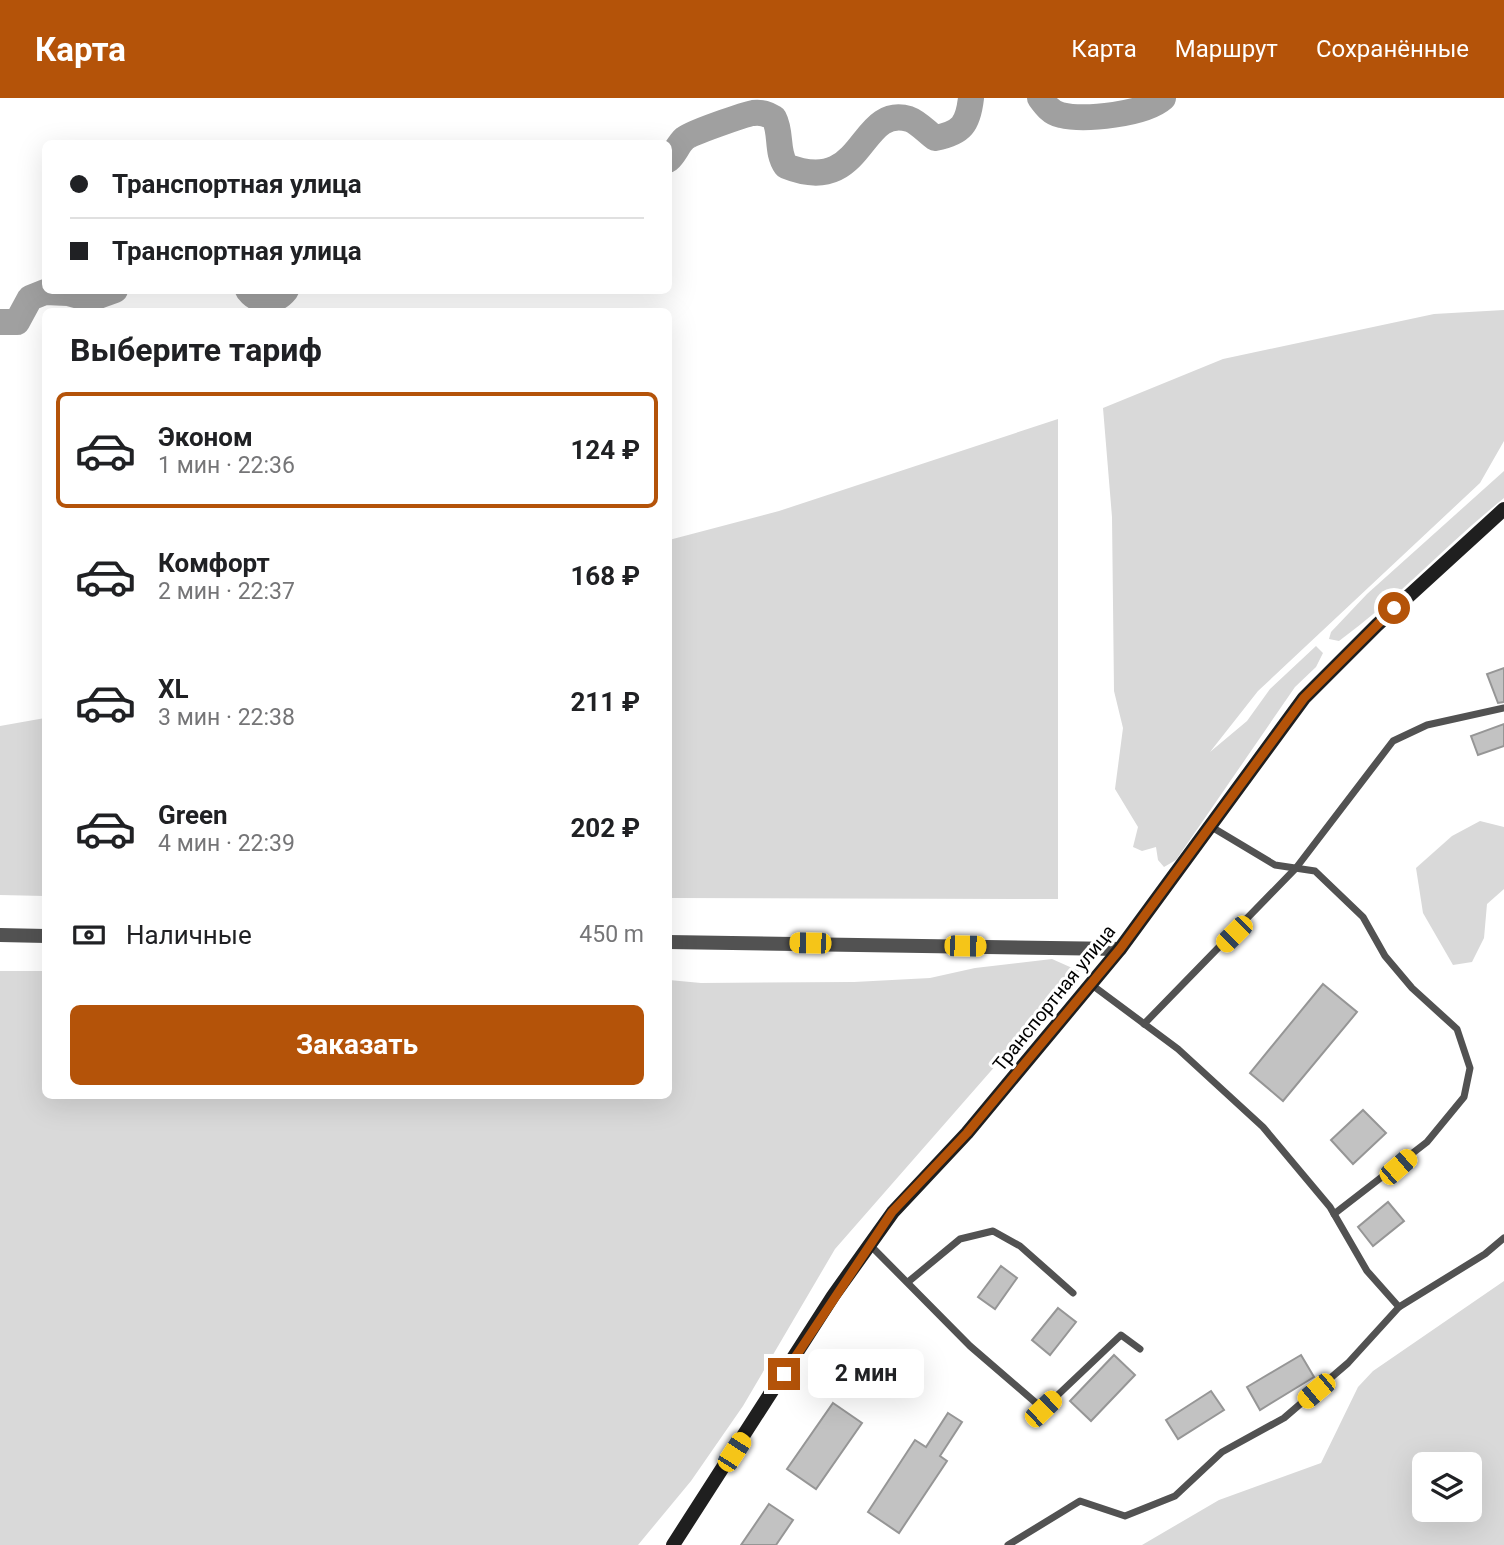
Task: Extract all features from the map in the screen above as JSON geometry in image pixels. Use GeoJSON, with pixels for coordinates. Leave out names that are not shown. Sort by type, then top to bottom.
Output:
{"type":"FeatureCollection","features":[{"type":"Feature","properties":{"kind":"main road","name":"Транспортная улица"},"geometry":{"type":"LineString","coordinates":[[673,1545],[892,1212],[967,1133],[1092,985],[1304,698],[1377,625],[1504,509]]}},
{"type":"Feature","properties":{"kind":"street"},"geometry":{"type":"LineString","coordinates":[[0,935],[42,936]]}},
{"type":"Feature","properties":{"kind":"street"},"geometry":{"type":"LineString","coordinates":[[672,942],[1120,949]]}},
{"type":"Feature","properties":{"kind":"lane"},"geometry":{"type":"LineString","coordinates":[[1144,1024],[1296,869],[1393,741],[1427,725],[1504,708]]}},
{"type":"Feature","properties":{"kind":"lane"},"geometry":{"type":"LineString","coordinates":[[1210,826],[1276,865],[1315,871],[1363,917],[1392,964],[1412,988],[1457,1029],[1471,1068],[1464,1097],[1427,1142],[1334,1214]]}},
{"type":"Feature","properties":{"kind":"lane"},"geometry":{"type":"LineString","coordinates":[[1092,985],[1178,1049],[1263,1127],[1334,1214],[1367,1271],[1399,1307]]}},
{"type":"Feature","properties":{"kind":"lane"},"geometry":{"type":"LineString","coordinates":[[908,1282],[960,1239],[993,1231],[1020,1246],[1073,1293]]}},
{"type":"Feature","properties":{"kind":"lane"},"geometry":{"type":"LineString","coordinates":[[1008,1545],[1080,1501],[1125,1516],[1175,1496],[1222,1452],[1284,1418],[1348,1363],[1399,1307],[1485,1254],[1504,1238]]}},
{"type":"Feature","properties":{"kind":"lane"},"geometry":{"type":"LineString","coordinates":[[870,1245],[970,1346],[1043,1409],[1121,1335],[1140,1349]]}},
{"type":"Feature","properties":{"kind":"shaded area"},"geometry":{"type":"Polygon","coordinates":[[[1504,310],[1504,441],[1480,483],[1258,691],[1210,752],[1247,721],[1270,689],[1316,646],[1323,653],[1316,667],[1295,687],[1176,860],[1164,867],[1158,860],[1156,847],[1142,851],[1133,847],[1138,827],[1115,789],[1123,728],[1114,691],[1112,517],[1103,408],[1223,359],[1434,314],[1504,310]]]}},
{"type":"Feature","properties":{"kind":"shaded area"},"geometry":{"type":"Polygon","coordinates":[[[1058,419],[1058,899],[672,898],[672,539],[779,511],[1058,419]]]}},
{"type":"Feature","properties":{"kind":"shaded area"},"geometry":{"type":"Polygon","coordinates":[[[1504,471],[1504,498],[1361,624],[1339,641],[1329,639],[1331,632],[1367,594],[1504,471]]]}},
{"type":"Feature","properties":{"kind":"shaded area"},"geometry":{"type":"Polygon","coordinates":[[[42,719],[42,896],[0,895],[0,726],[42,719]]]}},
{"type":"Feature","properties":{"kind":"shaded area"},"geometry":{"type":"Polygon","coordinates":[[[1480,821],[1504,827],[1504,889],[1487,904],[1484,938],[1472,962],[1453,965],[1423,913],[1416,868],[1452,836],[1480,821]]]}},
{"type":"Feature","properties":{"kind":"shaded area"},"geometry":{"type":"Polygon","coordinates":[[[1052,959],[1079,971],[1063,996],[1032,1024],[835,1249],[743,1406],[691,1481],[638,1545],[0,1545],[0,971],[42,971],[42,1099],[672,1099],[672,980],[701,983],[854,982],[930,978],[975,968],[1052,959]]]}},
{"type":"Feature","properties":{"kind":"shaded area"},"geometry":{"type":"Polygon","coordinates":[[[1504,1281],[1504,1545],[1142,1545],[1219,1500],[1321,1463],[1358,1387],[1373,1371],[1504,1281]]]}},
{"type":"Feature","properties":{"kind":"building"},"geometry":{"type":"Polygon","coordinates":[[[1504,668],[1504,702],[1498,703],[1487,674],[1504,668]]]}},
{"type":"Feature","properties":{"kind":"building"},"geometry":{"type":"Polygon","coordinates":[[[1504,724],[1504,746],[1478,755],[1471,736],[1504,724]]]}},
{"type":"Feature","properties":{"kind":"building"},"geometry":{"type":"Polygon","coordinates":[[[1323,984],[1357,1012],[1283,1101],[1250,1073],[1323,984]]]}},
{"type":"Feature","properties":{"kind":"building"},"geometry":{"type":"Polygon","coordinates":[[[1363,1110],[1386,1133],[1353,1164],[1331,1140],[1363,1110]]]}},
{"type":"Feature","properties":{"kind":"building"},"geometry":{"type":"Polygon","coordinates":[[[1388,1202],[1404,1221],[1373,1246],[1358,1227],[1388,1202]]]}},
{"type":"Feature","properties":{"kind":"building"},"geometry":{"type":"Polygon","coordinates":[[[1001,1266],[1017,1278],[995,1309],[978,1297],[1001,1266]]]}},
{"type":"Feature","properties":{"kind":"building"},"geometry":{"type":"Polygon","coordinates":[[[1058,1308],[1076,1322],[1050,1355],[1032,1340],[1058,1308]]]}},
{"type":"Feature","properties":{"kind":"building"},"geometry":{"type":"Polygon","coordinates":[[[1114,1355],[1135,1375],[1091,1421],[1070,1401],[1114,1355]]]}},
{"type":"Feature","properties":{"kind":"building"},"geometry":{"type":"Polygon","coordinates":[[[1301,1355],[1314,1377],[1260,1410],[1247,1387],[1301,1355]]]}},
{"type":"Feature","properties":{"kind":"building"},"geometry":{"type":"Polygon","coordinates":[[[1211,1391],[1224,1410],[1178,1439],[1166,1420],[1211,1391]]]}},
{"type":"Feature","properties":{"kind":"building"},"geometry":{"type":"Polygon","coordinates":[[[833,1403],[862,1423],[816,1489],[787,1469],[833,1403]]]}},
{"type":"Feature","properties":{"kind":"building"},"geometry":{"type":"Polygon","coordinates":[[[948,1413],[962,1422],[940,1456],[947,1461],[899,1533],[868,1512],[915,1440],[926,1447],[948,1413]]]}},
{"type":"Feature","properties":{"kind":"building"},"geometry":{"type":"Polygon","coordinates":[[[769,1504],[793,1520],[776,1545],[741,1545],[769,1504]]]}},
{"type":"Feature","properties":{"kind":"waterway"},"geometry":{"type":"LineString","coordinates":[[672,156],[688,136],[759,113],[774,118],[781,155],[786,166],[812,173],[831,170],[846,161],[879,125],[892,118],[912,120],[935,138],[952,133],[965,121],[971,98]]}},
{"type":"Feature","properties":{"kind":"waterway"},"geometry":{"type":"LineString","coordinates":[[1040,98],[1057,114],[1072,117],[1129,112],[1154,104],[1163,98]]}},
{"type":"Feature","properties":{"kind":"waterway"},"geometry":{"type":"LineString","coordinates":[[0,322],[17,322],[30,298],[42,293]]}},
{"type":"Feature","properties":{"kind":"waterway"},"geometry":{"type":"LineString","coordinates":[[72,294],[90,299],[104,294]]}},
{"type":"Feature","properties":{"kind":"waterway"},"geometry":{"type":"LineString","coordinates":[[252,294],[267,300],[283,294]]}},
{"type":"Feature","properties":{"kind":"route"},"geometry":{"type":"LineString","coordinates":[[784,1374],[892,1212],[967,1133],[1120,949],[1304,698],[1394,608]]}}]}
